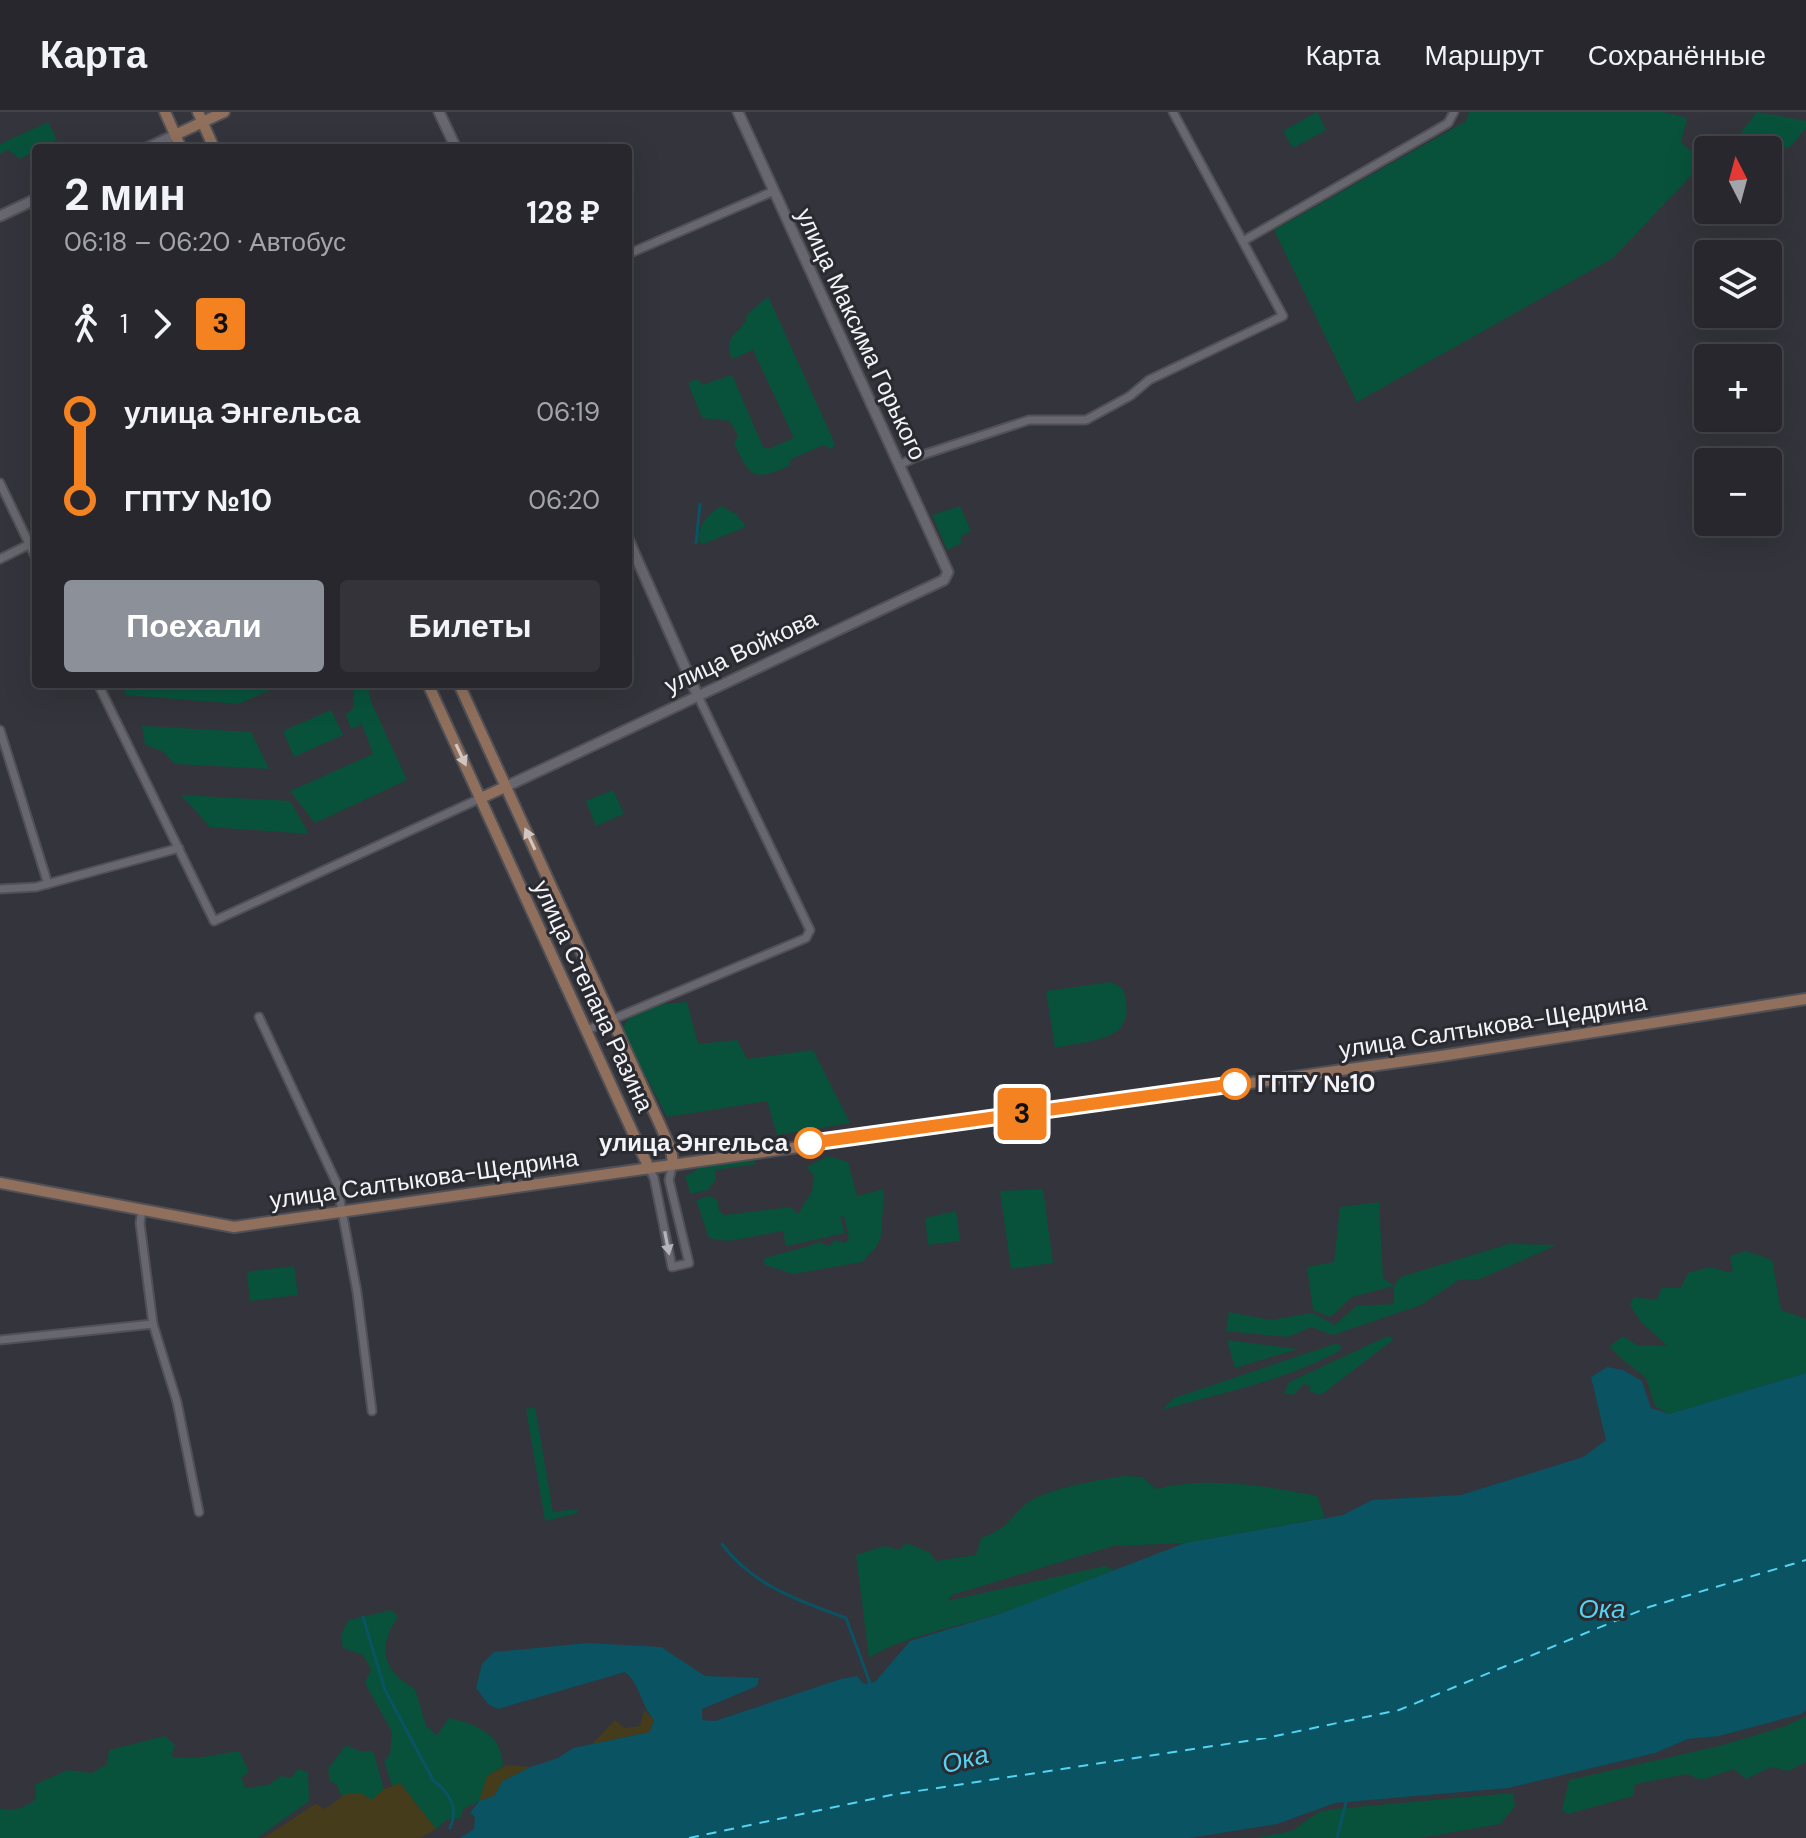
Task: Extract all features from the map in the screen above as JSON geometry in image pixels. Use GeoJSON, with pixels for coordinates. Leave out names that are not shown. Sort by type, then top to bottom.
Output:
{"type":"FeatureCollection","features":[{"type":"Feature","properties":{"kind":"main road"},"geometry":{"type":"LineString","coordinates":[[165,112],[179,144]]}},
{"type":"Feature","properties":{"kind":"main road"},"geometry":{"type":"LineString","coordinates":[[175,135],[200,117],[224,112]]}},
{"type":"Feature","properties":{"kind":"main road"},"geometry":{"type":"LineString","coordinates":[[200,117],[212,144]]}},
{"type":"Feature","properties":{"kind":"main road","name":"улица Степана Разина"},"geometry":{"type":"LineString","coordinates":[[430,688],[649,1168]]}},
{"type":"Feature","properties":{"kind":"main road","name":"улица Степана Разина"},"geometry":{"type":"LineString","coordinates":[[461,688],[671,1149],[673,1163]]}},
{"type":"Feature","properties":{"kind":"main road"},"geometry":{"type":"LineString","coordinates":[[481,798],[505,787]]}},
{"type":"Feature","properties":{"kind":"main road","name":"улица Салтыкова-Щедрина"},"geometry":{"type":"LineString","coordinates":[[0,1183],[234,1227],[1441,1056],[1806,999]]}},
{"type":"Feature","properties":{"kind":"street"},"geometry":{"type":"LineString","coordinates":[[439,112],[454,144]]}},
{"type":"Feature","properties":{"kind":"street","name":"улица Максима Горького"},"geometry":{"type":"LineString","coordinates":[[738,112],[948,572]]}},
{"type":"Feature","properties":{"kind":"street"},"geometry":{"type":"LineString","coordinates":[[899,465],[1029,420],[1086,420],[1130,396],[1149,380],[1283,316],[1173,112]]}},
{"type":"Feature","properties":{"kind":"street"},"geometry":{"type":"LineString","coordinates":[[1243,241],[1448,123],[1454,112]]}},
{"type":"Feature","properties":{"kind":"street"},"geometry":{"type":"LineString","coordinates":[[156,144],[175,135]]}},
{"type":"Feature","properties":{"kind":"street"},"geometry":{"type":"LineString","coordinates":[[632,252],[774,191]]}},
{"type":"Feature","properties":{"kind":"street"},"geometry":{"type":"LineString","coordinates":[[0,216],[32,201]]}},
{"type":"Feature","properties":{"kind":"street"},"geometry":{"type":"LineString","coordinates":[[0,483],[32,541]]}},
{"type":"Feature","properties":{"kind":"street"},"geometry":{"type":"LineString","coordinates":[[0,559],[32,543]]}},
{"type":"Feature","properties":{"kind":"street"},"geometry":{"type":"LineString","coordinates":[[587,1030],[806,938],[810,930],[697,694],[632,548]]}},
{"type":"Feature","properties":{"kind":"street","name":"улица Войкова"},"geometry":{"type":"LineString","coordinates":[[505,787],[944,580],[948,572]]}},
{"type":"Feature","properties":{"kind":"street"},"geometry":{"type":"LineString","coordinates":[[100,688],[214,921],[481,798]]}},
{"type":"Feature","properties":{"kind":"street"},"geometry":{"type":"LineString","coordinates":[[0,730],[48,884]]}},
{"type":"Feature","properties":{"kind":"street"},"geometry":{"type":"LineString","coordinates":[[0,889],[48,884],[179,848]]}},
{"type":"Feature","properties":{"kind":"street"},"geometry":{"type":"LineString","coordinates":[[259,1017],[337,1184],[372,1411]]}},
{"type":"Feature","properties":{"kind":"street","name":"улица Степана Разина"},"geometry":{"type":"LineString","coordinates":[[649,1168],[654,1178],[672,1267],[689,1263],[669,1180],[673,1163]]}},
{"type":"Feature","properties":{"kind":"street"},"geometry":{"type":"LineString","coordinates":[[142,1210],[140,1223],[153,1324],[177,1402],[199,1512]]}},
{"type":"Feature","properties":{"kind":"street"},"geometry":{"type":"LineString","coordinates":[[0,1340],[153,1324]]}},
{"type":"Feature","properties":{"kind":"green space"},"geometry":{"type":"Polygon","coordinates":[[[1317,112],[1326,130],[1293,148],[1283,131],[1317,112]]]}},
{"type":"Feature","properties":{"kind":"green space"},"geometry":{"type":"Polygon","coordinates":[[[1469,112],[1663,112],[1687,118],[1681,143],[1694,153],[1694,173],[1613,258],[1357,402],[1274,230],[1466,121],[1469,112]]]}},
{"type":"Feature","properties":{"kind":"green space"},"geometry":{"type":"Polygon","coordinates":[[[1757,112],[1806,121],[1806,128],[1790,147],[1782,148],[1782,136],[1738,136],[1757,112]]]}},
{"type":"Feature","properties":{"kind":"green space"},"geometry":{"type":"Polygon","coordinates":[[[48,122],[57,140],[49,144],[32,144],[32,153],[20,159],[8,150],[0,154],[0,144],[48,122]]]}},
{"type":"Feature","properties":{"kind":"green space"},"geometry":{"type":"Polygon","coordinates":[[[768,296],[835,444],[831,449],[824,445],[791,459],[789,466],[760,475],[744,463],[734,443],[738,436],[730,421],[702,418],[688,383],[698,379],[702,385],[732,375],[763,447],[768,449],[794,438],[753,350],[732,359],[730,350],[731,338],[742,327],[747,315],[768,296]]]}},
{"type":"Feature","properties":{"kind":"green space"},"geometry":{"type":"Polygon","coordinates":[[[721,506],[736,514],[746,527],[703,544],[698,541],[702,525],[721,506]]]}},
{"type":"Feature","properties":{"kind":"green space"},"geometry":{"type":"Polygon","coordinates":[[[960,506],[971,531],[960,537],[962,543],[947,550],[932,515],[960,506]]]}},
{"type":"Feature","properties":{"kind":"green space"},"geometry":{"type":"Polygon","coordinates":[[[123,688],[274,688],[239,704],[126,695],[123,688]]]}},
{"type":"Feature","properties":{"kind":"green space"},"geometry":{"type":"Polygon","coordinates":[[[354,688],[369,688],[371,702],[407,780],[315,823],[290,791],[373,754],[362,724],[351,729],[346,714],[353,709],[354,688]]]}},
{"type":"Feature","properties":{"kind":"green space"},"geometry":{"type":"Polygon","coordinates":[[[331,710],[343,735],[294,757],[283,731],[331,710]]]}},
{"type":"Feature","properties":{"kind":"green space"},"geometry":{"type":"Polygon","coordinates":[[[142,726],[251,732],[269,769],[175,764],[162,751],[145,745],[142,726]]]}},
{"type":"Feature","properties":{"kind":"green space"},"geometry":{"type":"Polygon","coordinates":[[[613,790],[624,814],[596,826],[586,801],[613,790]]]}},
{"type":"Feature","properties":{"kind":"green space"},"geometry":{"type":"Polygon","coordinates":[[[181,795],[290,801],[309,834],[210,827],[181,795]]]}},
{"type":"Feature","properties":{"kind":"green space"},"geometry":{"type":"Polygon","coordinates":[[[1111,982],[1123,989],[1127,1007],[1125,1020],[1119,1029],[1098,1040],[1055,1048],[1046,991],[1111,982]]]}},
{"type":"Feature","properties":{"kind":"green space"},"geometry":{"type":"Polygon","coordinates":[[[687,1002],[698,1044],[737,1040],[747,1059],[813,1050],[850,1123],[777,1135],[767,1101],[667,1117],[622,1030],[633,1015],[650,1007],[687,1002]]]}},
{"type":"Feature","properties":{"kind":"green space"},"geometry":{"type":"Polygon","coordinates":[[[828,1156],[848,1162],[857,1196],[884,1189],[881,1237],[862,1262],[793,1274],[765,1265],[763,1259],[820,1242],[829,1246],[835,1240],[845,1243],[849,1238],[844,1216],[840,1217],[845,1233],[786,1246],[783,1231],[728,1241],[709,1238],[696,1200],[710,1196],[717,1200],[719,1210],[724,1215],[791,1207],[798,1214],[812,1191],[814,1176],[807,1167],[828,1156]]]}},
{"type":"Feature","properties":{"kind":"green space"},"geometry":{"type":"Polygon","coordinates":[[[755,1157],[756,1164],[715,1170],[716,1179],[708,1190],[691,1194],[685,1176],[696,1171],[699,1165],[755,1157]]]}},
{"type":"Feature","properties":{"kind":"green space"},"geometry":{"type":"Polygon","coordinates":[[[1043,1189],[1053,1263],[1011,1269],[1000,1191],[1043,1189]]]}},
{"type":"Feature","properties":{"kind":"green space"},"geometry":{"type":"Polygon","coordinates":[[[1379,1202],[1383,1278],[1394,1286],[1352,1297],[1330,1317],[1313,1310],[1307,1267],[1334,1262],[1340,1207],[1379,1202]]]}},
{"type":"Feature","properties":{"kind":"green space"},"geometry":{"type":"Polygon","coordinates":[[[956,1211],[960,1241],[928,1245],[925,1218],[956,1211]]]}},
{"type":"Feature","properties":{"kind":"green space"},"geometry":{"type":"Polygon","coordinates":[[[1509,1244],[1557,1245],[1480,1279],[1459,1280],[1421,1305],[1333,1335],[1311,1327],[1288,1337],[1226,1331],[1229,1312],[1271,1320],[1312,1313],[1335,1325],[1356,1306],[1394,1304],[1394,1286],[1400,1277],[1509,1244]]]}},
{"type":"Feature","properties":{"kind":"green space"},"geometry":{"type":"Polygon","coordinates":[[[1746,1251],[1772,1260],[1781,1310],[1806,1319],[1806,1373],[1669,1414],[1655,1406],[1646,1378],[1610,1346],[1623,1336],[1637,1345],[1668,1346],[1641,1322],[1630,1305],[1634,1297],[1656,1300],[1662,1288],[1681,1288],[1688,1273],[1709,1267],[1733,1273],[1730,1256],[1746,1251]]]}},
{"type":"Feature","properties":{"kind":"green space"},"geometry":{"type":"Polygon","coordinates":[[[294,1266],[298,1295],[250,1301],[247,1272],[294,1266]]]}},
{"type":"Feature","properties":{"kind":"green space"},"geometry":{"type":"Polygon","coordinates":[[[1388,1336],[1394,1339],[1321,1395],[1309,1391],[1311,1386],[1303,1384],[1294,1395],[1284,1393],[1289,1382],[1388,1336]]]}},
{"type":"Feature","properties":{"kind":"green space"},"geometry":{"type":"Polygon","coordinates":[[[1227,1340],[1298,1349],[1235,1368],[1227,1340]]]}},
{"type":"Feature","properties":{"kind":"green space"},"geometry":{"type":"Polygon","coordinates":[[[1337,1343],[1343,1349],[1299,1370],[1162,1410],[1174,1398],[1337,1343]]]}},
{"type":"Feature","properties":{"kind":"green space"},"geometry":{"type":"Polygon","coordinates":[[[535,1407],[553,1512],[577,1509],[578,1513],[545,1521],[526,1409],[535,1407]]]}},
{"type":"Feature","properties":{"kind":"green space"},"geometry":{"type":"Polygon","coordinates":[[[1124,1476],[1142,1477],[1156,1489],[1216,1483],[1317,1496],[1325,1518],[1185,1543],[1113,1546],[952,1595],[947,1601],[1105,1566],[1114,1570],[1012,1609],[898,1643],[869,1658],[856,1555],[885,1546],[899,1550],[906,1543],[929,1552],[936,1561],[976,1555],[981,1538],[1004,1526],[1035,1498],[1073,1486],[1124,1476]]]}},
{"type":"Feature","properties":{"kind":"green space"},"geometry":{"type":"Polygon","coordinates":[[[391,1610],[398,1616],[387,1638],[386,1657],[395,1674],[415,1689],[426,1726],[437,1735],[449,1718],[470,1724],[493,1739],[502,1755],[503,1766],[487,1776],[479,1801],[463,1809],[461,1818],[446,1820],[436,1829],[401,1784],[392,1786],[384,1761],[390,1755],[392,1732],[365,1683],[371,1669],[363,1655],[343,1648],[341,1634],[349,1620],[391,1610]]]}},
{"type":"Feature","properties":{"kind":"green space"},"geometry":{"type":"Polygon","coordinates":[[[1806,1716],[1806,1762],[1788,1771],[1771,1767],[1746,1779],[1734,1769],[1701,1780],[1687,1774],[1635,1784],[1633,1796],[1568,1814],[1562,1810],[1569,1780],[1719,1746],[1786,1726],[1806,1716]]]}},
{"type":"Feature","properties":{"kind":"green space"},"geometry":{"type":"Polygon","coordinates":[[[165,1736],[175,1745],[171,1757],[196,1758],[239,1751],[249,1772],[241,1777],[245,1788],[268,1785],[281,1776],[291,1778],[298,1769],[308,1772],[309,1801],[257,1838],[0,1838],[0,1808],[15,1809],[32,1802],[36,1799],[36,1784],[68,1770],[92,1773],[107,1764],[109,1750],[165,1736]]]}},
{"type":"Feature","properties":{"kind":"green space"},"geometry":{"type":"Polygon","coordinates":[[[346,1745],[359,1751],[373,1751],[384,1789],[371,1801],[347,1793],[342,1797],[337,1785],[330,1781],[328,1769],[346,1745]]]}},
{"type":"Feature","properties":{"kind":"green space"},"geometry":{"type":"Polygon","coordinates":[[[1513,1793],[1515,1806],[1500,1824],[1420,1838],[1254,1838],[1292,1831],[1319,1812],[1333,1809],[1513,1793]]]}},
{"type":"Feature","properties":{"kind":"sand"},"geometry":{"type":"Polygon","coordinates":[[[644,1710],[654,1720],[650,1732],[592,1744],[615,1720],[624,1728],[640,1726],[644,1710]]]}},
{"type":"Feature","properties":{"kind":"sand"},"geometry":{"type":"Polygon","coordinates":[[[507,1765],[530,1767],[503,1781],[494,1796],[479,1801],[487,1776],[507,1765]]]}},
{"type":"Feature","properties":{"kind":"sand"},"geometry":{"type":"Polygon","coordinates":[[[400,1783],[436,1829],[420,1838],[264,1838],[315,1804],[325,1809],[347,1793],[362,1793],[371,1800],[384,1789],[400,1783]]]}},
{"type":"Feature","properties":{"kind":"water","name":"Ока"},"geometry":{"type":"Polygon","coordinates":[[[1607,1367],[1623,1370],[1642,1381],[1651,1408],[1669,1414],[1806,1373],[1806,1710],[1801,1714],[1719,1736],[1688,1739],[1655,1753],[1508,1788],[1335,1803],[1277,1824],[1190,1838],[460,1838],[474,1829],[475,1817],[470,1813],[479,1801],[494,1796],[503,1781],[530,1767],[558,1758],[573,1748],[650,1732],[654,1720],[634,1682],[625,1672],[498,1709],[488,1704],[476,1688],[482,1664],[494,1652],[587,1643],[661,1647],[705,1676],[759,1678],[757,1686],[702,1709],[702,1720],[715,1721],[841,1679],[857,1676],[864,1684],[875,1682],[910,1641],[1002,1613],[1185,1543],[1343,1515],[1372,1500],[1461,1495],[1583,1457],[1606,1440],[1591,1377],[1607,1367]]]}},
{"type":"Feature","properties":{"kind":"waterway"},"geometry":{"type":"LineString","coordinates":[[696,543],[700,504]]}},
{"type":"Feature","properties":{"kind":"waterway"},"geometry":{"type":"LineString","coordinates":[[722,1544],[748,1571],[778,1590],[846,1618],[870,1683]]}},
{"type":"Feature","properties":{"kind":"waterway"},"geometry":{"type":"LineString","coordinates":[[363,1617],[385,1690],[433,1780],[451,1801],[454,1814],[450,1828]]}},
{"type":"Feature","properties":{"kind":"waterway"},"geometry":{"type":"LineString","coordinates":[[1337,1838],[1346,1802]]}},
{"type":"Feature","properties":{"kind":"ferry route"},"geometry":{"type":"LineString","coordinates":[[689,1838],[891,1795],[1266,1738],[1399,1710],[1649,1607],[1806,1560]]}},
{"type":"Feature","properties":{"kind":"bus line","name":"3"},"geometry":{"type":"LineString","coordinates":[[810,1143],[1235,1084]]}},
{"type":"Feature","properties":{"kind":"place","name":"ГПТУ №10"},"geometry":{"type":"Point","coordinates":[1235,1084]}},
{"type":"Feature","properties":{"kind":"place","name":"улица Энгельса"},"geometry":{"type":"Point","coordinates":[810,1143]}}]}
